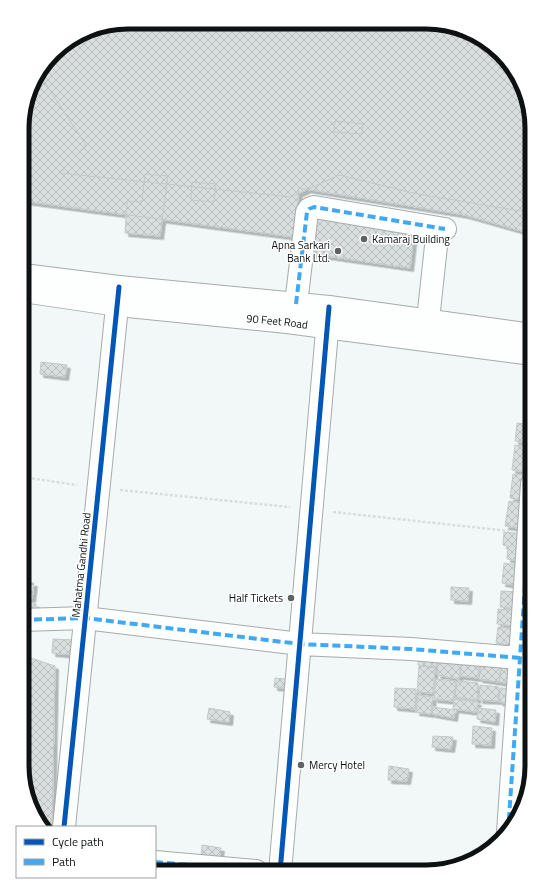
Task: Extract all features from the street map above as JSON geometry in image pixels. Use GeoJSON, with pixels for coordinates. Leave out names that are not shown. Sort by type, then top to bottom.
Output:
{"type":"FeatureCollection","features":[{"type":"Feature","properties":{"kind":"street"},"geometry":{"type":"LineString","coordinates":[[296,304],[307,212],[309,209],[314,207],[441,238],[428,320]]}},
{"type":"Feature","properties":{"kind":"street","name":"90 Feet Road"},"geometry":{"type":"LineString","coordinates":[[29,276],[118,296],[328,317],[428,320],[525,333]]}},
{"type":"Feature","properties":{"kind":"street","name":"90 Feet Road"},"geometry":{"type":"LineString","coordinates":[[29,291],[296,304],[328,317],[525,353]]}},
{"type":"Feature","properties":{"kind":"street","name":"Mahatma Gandhi Road"},"geometry":{"type":"LineString","coordinates":[[64,826],[118,296]]}},
{"type":"Feature","properties":{"kind":"street"},"geometry":{"type":"LineString","coordinates":[[281,865],[328,317]]}},
{"type":"Feature","properties":{"kind":"street"},"geometry":{"type":"LineString","coordinates":[[29,620],[85,618],[300,644],[411,648],[525,659]]}},
{"type":"Feature","properties":{"kind":"street"},"geometry":{"type":"LineString","coordinates":[[509,819],[525,669]]}},
{"type":"Feature","properties":{"kind":"street"},"geometry":{"type":"LineString","coordinates":[[156,862],[185,865]]}},
{"type":"Feature","properties":{"kind":"path"},"geometry":{"type":"LineString","coordinates":[[29,477],[99,488],[312,509],[525,534]]}},
{"type":"Feature","properties":{"kind":"building"},"geometry":{"type":"Polygon","coordinates":[[[122,29],[439,30],[451,32],[464,37],[486,49],[505,68],[512,79],[520,96],[525,122],[525,212],[418,194],[339,175],[291,197],[60,173],[86,145],[42,79],[49,68],[68,49],[96,34],[122,29]]]}},
{"type":"Feature","properties":{"kind":"building"},"geometry":{"type":"Polygon","coordinates":[[[122,29],[426,29],[451,32],[475,42],[486,49],[505,68],[520,96],[525,122],[525,232],[465,215],[299,188],[294,237],[29,202],[30,115],[34,96],[49,68],[68,49],[79,42],[96,34],[122,29]]]}},
{"type":"Feature","properties":{"kind":"building"},"geometry":{"type":"Polygon","coordinates":[[[335,121],[363,124],[362,134],[334,132],[335,121]]]}},
{"type":"Feature","properties":{"kind":"building"},"geometry":{"type":"Polygon","coordinates":[[[145,174],[168,176],[160,236],[125,233],[127,201],[142,202],[145,174]]]}},
{"type":"Feature","properties":{"kind":"building"},"geometry":{"type":"Polygon","coordinates":[[[192,182],[216,184],[214,202],[191,200],[192,182]]]}},
{"type":"Feature","properties":{"kind":"building","name":"Kamaraj Building"},"geometry":{"type":"Polygon","coordinates":[[[318,211],[415,225],[410,268],[312,254],[318,211]]]}},
{"type":"Feature","properties":{"kind":"building"},"geometry":{"type":"Polygon","coordinates":[[[41,362],[67,365],[65,377],[40,374],[41,362]]]}},
{"type":"Feature","properties":{"kind":"building"},"geometry":{"type":"Polygon","coordinates":[[[517,423],[525,424],[525,442],[515,441],[517,423]]]}},
{"type":"Feature","properties":{"kind":"building"},"geometry":{"type":"Polygon","coordinates":[[[515,445],[525,446],[525,472],[512,470],[515,445]]]}},
{"type":"Feature","properties":{"kind":"building"},"geometry":{"type":"Polygon","coordinates":[[[513,474],[525,475],[525,501],[510,498],[513,474]]]}},
{"type":"Feature","properties":{"kind":"building"},"geometry":{"type":"Polygon","coordinates":[[[509,501],[525,504],[524,529],[505,526],[509,501]]]}},
{"type":"Feature","properties":{"kind":"building"},"geometry":{"type":"Polygon","coordinates":[[[504,532],[525,534],[523,561],[507,559],[508,546],[503,545],[504,532]]]}},
{"type":"Feature","properties":{"kind":"building"},"geometry":{"type":"Polygon","coordinates":[[[504,563],[523,566],[520,586],[502,583],[504,563]]]}},
{"type":"Feature","properties":{"kind":"building"},"geometry":{"type":"Polygon","coordinates":[[[29,583],[34,583],[32,599],[29,599],[29,583]]]}},
{"type":"Feature","properties":{"kind":"building"},"geometry":{"type":"Polygon","coordinates":[[[451,587],[469,588],[468,601],[451,600],[451,587]]]}},
{"type":"Feature","properties":{"kind":"building"},"geometry":{"type":"Polygon","coordinates":[[[501,591],[520,592],[518,609],[500,607],[501,591]]]}},
{"type":"Feature","properties":{"kind":"building"},"geometry":{"type":"Polygon","coordinates":[[[29,604],[36,604],[35,618],[29,618],[29,604]]]}},
{"type":"Feature","properties":{"kind":"building"},"geometry":{"type":"Polygon","coordinates":[[[498,609],[517,611],[516,626],[497,624],[498,609]]]}},
{"type":"Feature","properties":{"kind":"building"},"geometry":{"type":"Polygon","coordinates":[[[498,627],[511,628],[509,645],[496,643],[498,627]]]}},
{"type":"Feature","properties":{"kind":"building"},"geometry":{"type":"Polygon","coordinates":[[[53,639],[73,640],[73,655],[52,653],[53,639]]]}},
{"type":"Feature","properties":{"kind":"building"},"geometry":{"type":"Polygon","coordinates":[[[419,653],[437,655],[436,667],[418,665],[419,653]]]}},
{"type":"Feature","properties":{"kind":"building"},"geometry":{"type":"Polygon","coordinates":[[[439,655],[462,659],[459,679],[437,675],[439,655]]]}},
{"type":"Feature","properties":{"kind":"building"},"geometry":{"type":"Polygon","coordinates":[[[29,657],[55,666],[52,826],[49,826],[42,815],[32,791],[29,772],[29,657]]]}},
{"type":"Feature","properties":{"kind":"building"},"geometry":{"type":"Polygon","coordinates":[[[461,662],[479,664],[478,678],[460,676],[461,662]]]}},
{"type":"Feature","properties":{"kind":"building"},"geometry":{"type":"Polygon","coordinates":[[[481,662],[501,665],[499,682],[479,679],[481,662]]]}},
{"type":"Feature","properties":{"kind":"building"},"geometry":{"type":"Polygon","coordinates":[[[502,663],[516,666],[513,684],[499,682],[502,663]]]}},
{"type":"Feature","properties":{"kind":"building"},"geometry":{"type":"Polygon","coordinates":[[[419,666],[435,668],[433,693],[417,692],[419,666]]]}},
{"type":"Feature","properties":{"kind":"building"},"geometry":{"type":"Polygon","coordinates":[[[275,678],[295,680],[293,689],[274,687],[275,678]]]}},
{"type":"Feature","properties":{"kind":"building"},"geometry":{"type":"Polygon","coordinates":[[[436,679],[456,681],[453,701],[434,699],[436,679]]]}},
{"type":"Feature","properties":{"kind":"building"},"geometry":{"type":"Polygon","coordinates":[[[457,681],[478,683],[477,700],[455,697],[457,681]]]}},
{"type":"Feature","properties":{"kind":"building"},"geometry":{"type":"Polygon","coordinates":[[[480,685],[499,687],[498,701],[479,700],[480,685]]]}},
{"type":"Feature","properties":{"kind":"building"},"geometry":{"type":"Polygon","coordinates":[[[395,688],[416,689],[415,709],[394,707],[395,688]]]}},
{"type":"Feature","properties":{"kind":"building"},"geometry":{"type":"Polygon","coordinates":[[[500,688],[517,689],[516,704],[499,702],[500,688]]]}},
{"type":"Feature","properties":{"kind":"building"},"geometry":{"type":"Polygon","coordinates":[[[418,695],[433,697],[431,714],[416,712],[418,695]]]}},
{"type":"Feature","properties":{"kind":"building"},"geometry":{"type":"Polygon","coordinates":[[[454,699],[478,702],[476,712],[453,709],[454,699]]]}},
{"type":"Feature","properties":{"kind":"building"},"geometry":{"type":"Polygon","coordinates":[[[433,707],[455,710],[454,718],[432,714],[433,707]]]}},
{"type":"Feature","properties":{"kind":"building"},"geometry":{"type":"Polygon","coordinates":[[[209,708],[230,712],[229,722],[207,719],[209,708]]]}},
{"type":"Feature","properties":{"kind":"building"},"geometry":{"type":"Polygon","coordinates":[[[478,708],[496,710],[495,722],[477,719],[478,708]]]}},
{"type":"Feature","properties":{"kind":"building"},"geometry":{"type":"Polygon","coordinates":[[[473,726],[492,728],[491,745],[472,744],[473,726]]]}},
{"type":"Feature","properties":{"kind":"building"},"geometry":{"type":"Polygon","coordinates":[[[433,736],[453,737],[451,749],[432,747],[433,736]]]}},
{"type":"Feature","properties":{"kind":"building"},"geometry":{"type":"Polygon","coordinates":[[[389,766],[409,769],[407,781],[388,780],[389,766]]]}},
{"type":"Feature","properties":{"kind":"building"},"geometry":{"type":"Polygon","coordinates":[[[202,845],[221,848],[219,860],[201,858],[202,845]]]}},
{"type":"Feature","properties":{"kind":"marked path"},"geometry":{"type":"LineString","coordinates":[[296,304],[307,212],[309,209],[314,207],[445,229]]}},
{"type":"Feature","properties":{"kind":"marked path"},"geometry":{"type":"LineString","coordinates":[[509,820],[525,586]]}},
{"type":"Feature","properties":{"kind":"marked path"},"geometry":{"type":"LineString","coordinates":[[29,620],[85,618],[300,644],[411,649],[525,658]]}},
{"type":"Feature","properties":{"kind":"marked path"},"geometry":{"type":"LineString","coordinates":[[156,862],[189,865]]}},
{"type":"Feature","properties":{"kind":"cycle path"},"geometry":{"type":"LineString","coordinates":[[64,826],[119,287]]}},
{"type":"Feature","properties":{"kind":"cycle path"},"geometry":{"type":"LineString","coordinates":[[281,865],[329,307]]}},
{"type":"Feature","properties":{"kind":"place","name":"Kamaraj Building"},"geometry":{"type":"Point","coordinates":[364,239]}},
{"type":"Feature","properties":{"kind":"place","name":"Apna Sarkari Bank Ltd."},"geometry":{"type":"Point","coordinates":[338,251]}},
{"type":"Feature","properties":{"kind":"place","name":"Half Tickets"},"geometry":{"type":"Point","coordinates":[291,598]}},
{"type":"Feature","properties":{"kind":"place","name":"Mercy Hotel"},"geometry":{"type":"Point","coordinates":[301,765]}}]}
